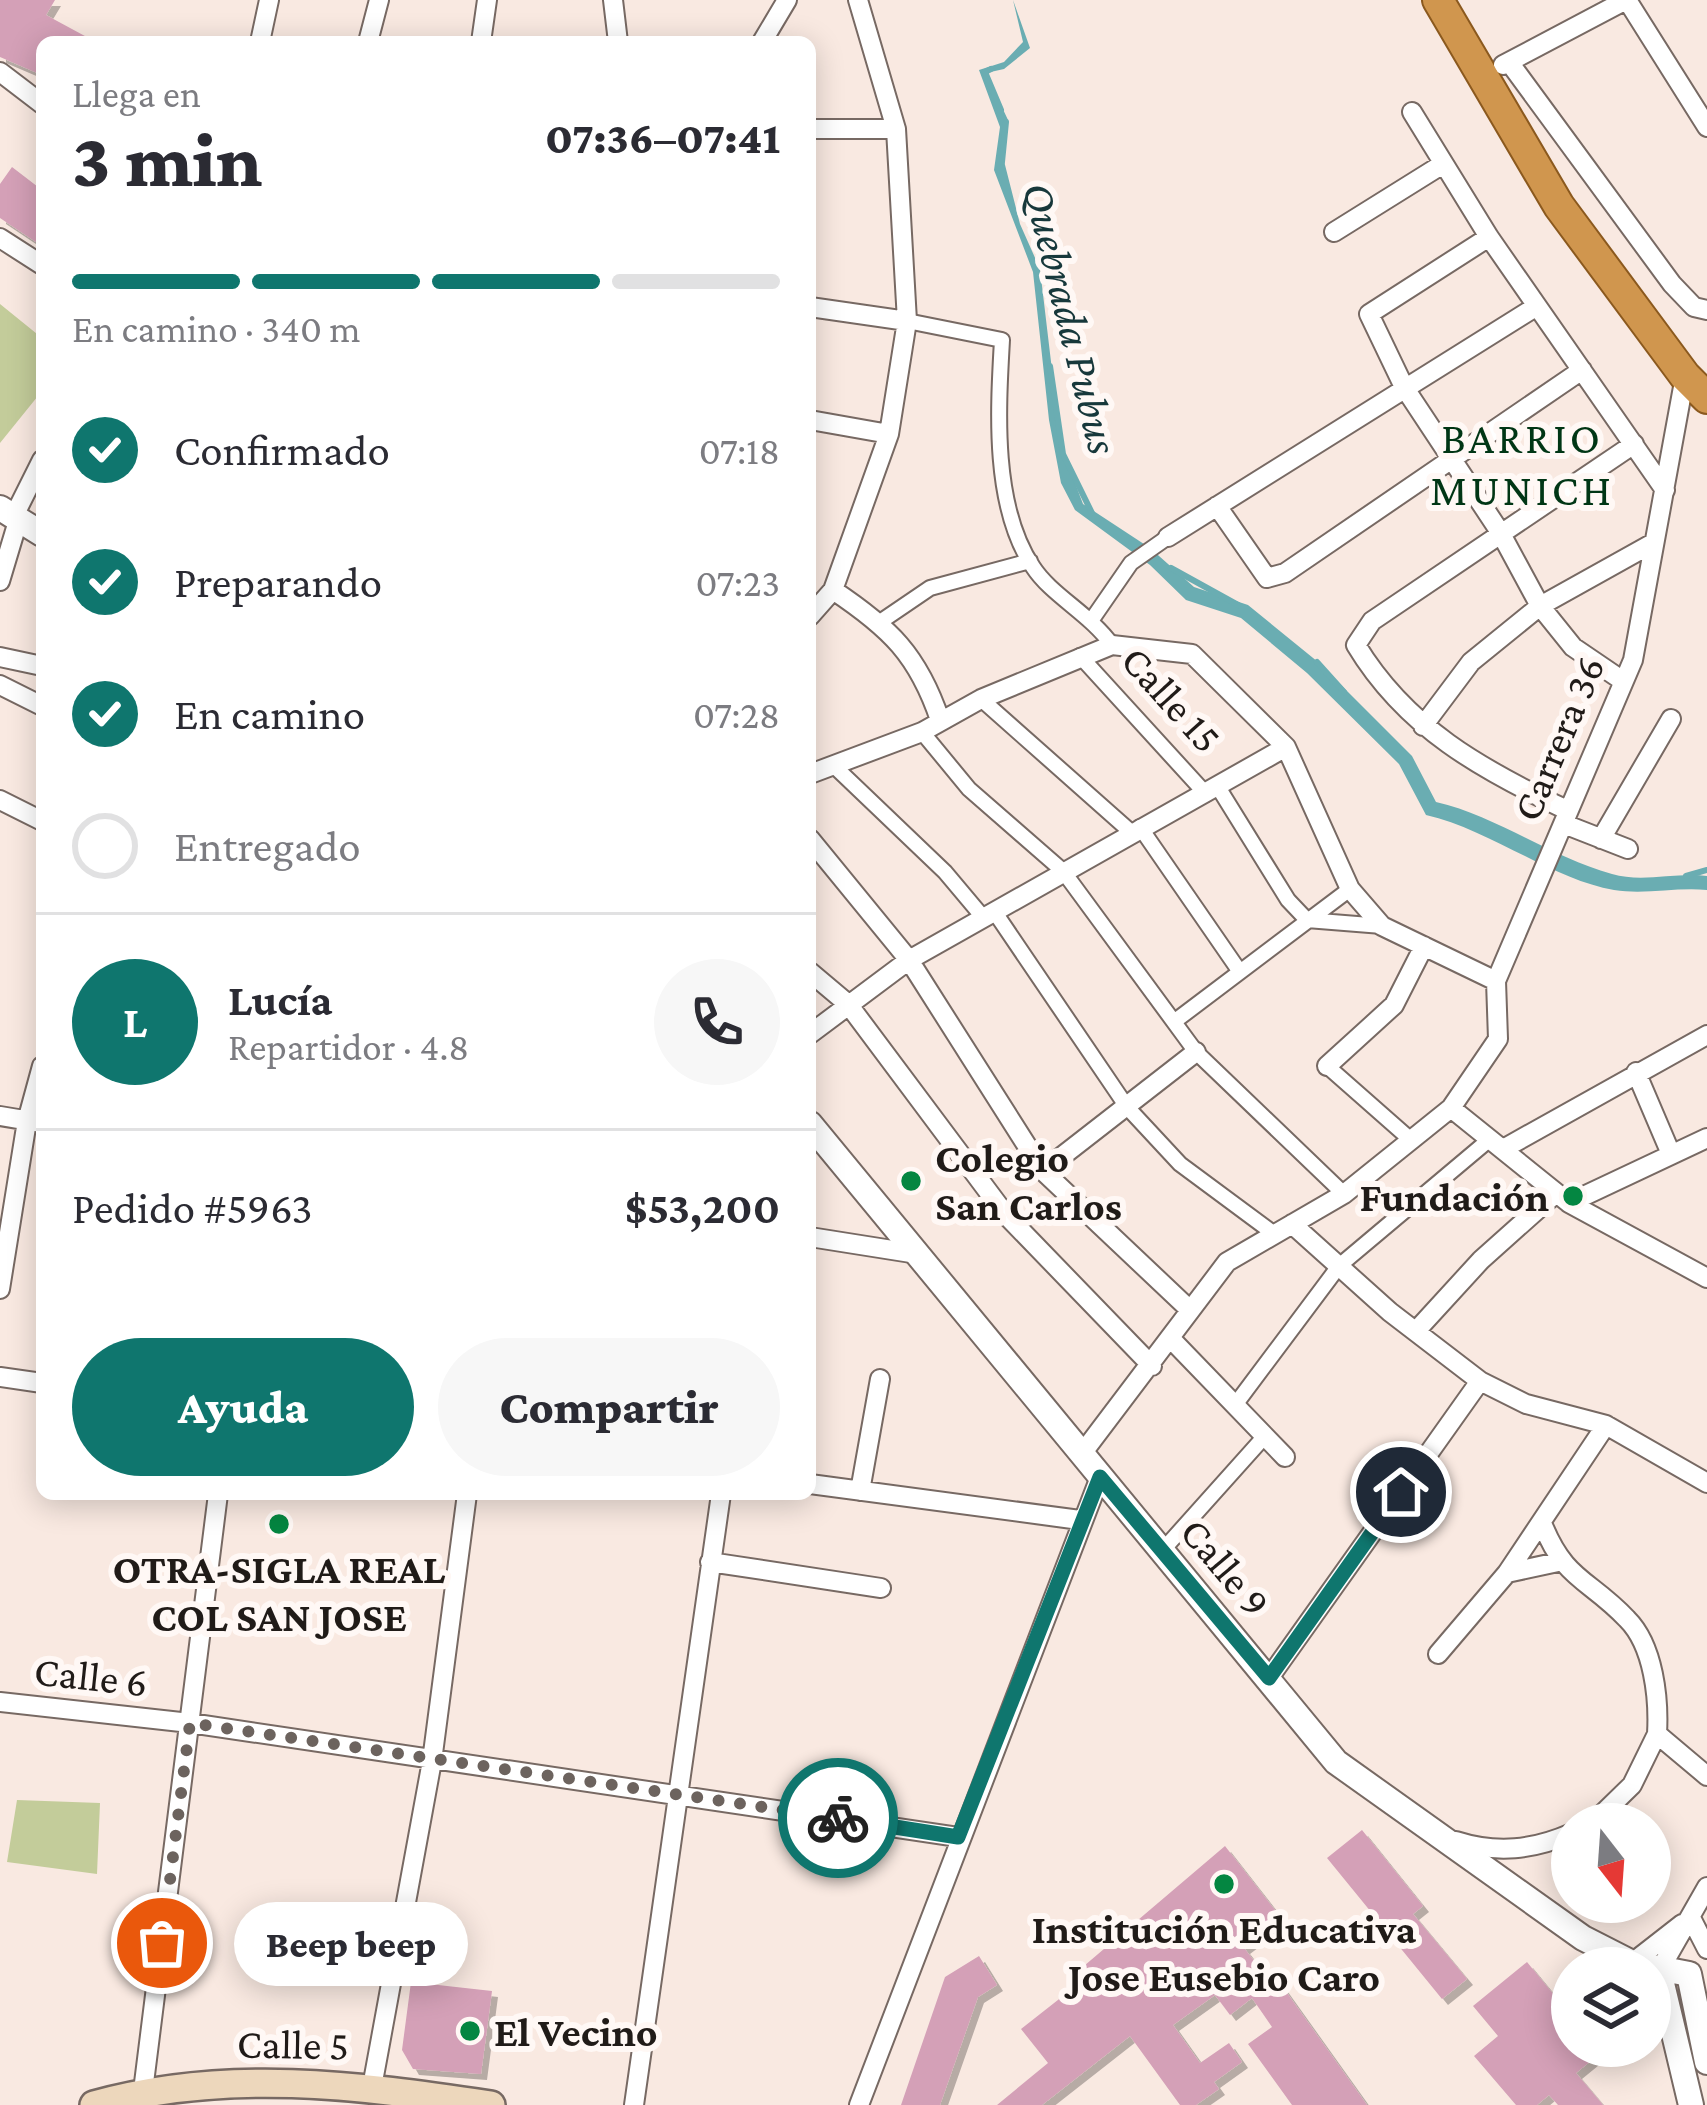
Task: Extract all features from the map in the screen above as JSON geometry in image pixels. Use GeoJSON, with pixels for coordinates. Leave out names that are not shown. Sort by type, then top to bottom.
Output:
{"type":"FeatureCollection","features":[{"type":"Feature","properties":{"kind":"highway"},"geometry":{"type":"LineString","coordinates":[[1438,0],[1496,70],[1558,206],[1696,387]]}},
{"type":"Feature","properties":{"kind":"main road","name":"Calle 5"},"geometry":{"type":"LineString","coordinates":[[94,2105],[143,2091],[235,2083],[372,2087],[491,2105]]}},
{"type":"Feature","properties":{"kind":"street"},"geometry":{"type":"LineString","coordinates":[[261,36],[268,0]]}},
{"type":"Feature","properties":{"kind":"street"},"geometry":{"type":"LineString","coordinates":[[370,36],[379,0]]}},
{"type":"Feature","properties":{"kind":"street"},"geometry":{"type":"LineString","coordinates":[[482,36],[487,0]]}},
{"type":"Feature","properties":{"kind":"street"},"geometry":{"type":"LineString","coordinates":[[613,0],[616,36]]}},
{"type":"Feature","properties":{"kind":"street"},"geometry":{"type":"LineString","coordinates":[[766,36],[787,0]]}},
{"type":"Feature","properties":{"kind":"street"},"geometry":{"type":"LineString","coordinates":[[816,605],[833,590],[889,434],[907,321],[896,129],[858,0]]}},
{"type":"Feature","properties":{"kind":"street"},"geometry":{"type":"LineString","coordinates":[[1700,308],[1496,70],[1626,0],[1707,127]]}},
{"type":"Feature","properties":{"kind":"street"},"geometry":{"type":"LineString","coordinates":[[0,72],[36,99]]}},
{"type":"Feature","properties":{"kind":"street"},"geometry":{"type":"LineString","coordinates":[[1412,112],[1489,237],[1665,490]]}},
{"type":"Feature","properties":{"kind":"street"},"geometry":{"type":"LineString","coordinates":[[816,129],[896,129]]}},
{"type":"Feature","properties":{"kind":"street"},"geometry":{"type":"LineString","coordinates":[[1334,232],[1443,164]]}},
{"type":"Feature","properties":{"kind":"street"},"geometry":{"type":"LineString","coordinates":[[1489,237],[1369,314],[1404,387],[1500,532],[1540,606],[1573,647],[1623,681]]}},
{"type":"Feature","properties":{"kind":"street"},"geometry":{"type":"LineString","coordinates":[[0,238],[36,261]]}},
{"type":"Feature","properties":{"kind":"street"},"geometry":{"type":"LineString","coordinates":[[1093,618],[1131,563],[1537,306]]}},
{"type":"Feature","properties":{"kind":"street"},"geometry":{"type":"LineString","coordinates":[[816,308],[1002,340],[1000,479],[1030,561],[1093,618],[1112,645]]}},
{"type":"Feature","properties":{"kind":"street"},"geometry":{"type":"LineString","coordinates":[[1217,506],[1267,578],[1285,573],[1450,455],[1582,370]]}},
{"type":"Feature","properties":{"kind":"street","name":"Carrera 36"},"geometry":{"type":"LineString","coordinates":[[1081,1455],[1227,1262],[1344,1194],[1451,1108],[1498,1039],[1496,981],[1540,866],[1633,660],[1665,490],[1696,387]]}},
{"type":"Feature","properties":{"kind":"street"},"geometry":{"type":"LineString","coordinates":[[816,421],[889,434]]}},
{"type":"Feature","properties":{"kind":"street"},"geometry":{"type":"LineString","coordinates":[[1628,849],[1562,825],[1474,766],[1423,726],[1375,676],[1356,645],[1372,621],[1634,443]]}},
{"type":"Feature","properties":{"kind":"street"},"geometry":{"type":"LineString","coordinates":[[0,581],[10,516],[36,470]]}},
{"type":"Feature","properties":{"kind":"street"},"geometry":{"type":"LineString","coordinates":[[1423,726],[1471,662],[1540,606],[1653,543]]}},
{"type":"Feature","properties":{"kind":"street"},"geometry":{"type":"LineString","coordinates":[[880,622],[930,588],[1030,561]]}},
{"type":"Feature","properties":{"kind":"street"},"geometry":{"type":"LineString","coordinates":[[833,590],[880,622],[923,672],[940,720]]}},
{"type":"Feature","properties":{"kind":"street"},"geometry":{"type":"LineString","coordinates":[[816,772],[922,732],[981,699],[1112,645],[1192,654],[1286,747],[1349,889],[1382,926]]}},
{"type":"Feature","properties":{"kind":"street","name":"Calle 15"},"geometry":{"type":"LineString","coordinates":[[1080,656],[1212,791],[1307,920]]}},
{"type":"Feature","properties":{"kind":"street"},"geometry":{"type":"LineString","coordinates":[[0,657],[36,665]]}},
{"type":"Feature","properties":{"kind":"street"},"geometry":{"type":"LineString","coordinates":[[0,685],[36,703]]}},
{"type":"Feature","properties":{"kind":"street"},"geometry":{"type":"LineString","coordinates":[[981,699],[1135,829],[1238,969]]}},
{"type":"Feature","properties":{"kind":"street"},"geometry":{"type":"LineString","coordinates":[[1601,839],[1671,719]]}},
{"type":"Feature","properties":{"kind":"street"},"geometry":{"type":"LineString","coordinates":[[922,732],[969,789],[1063,871],[1196,1052],[1344,1194]]}},
{"type":"Feature","properties":{"kind":"street"},"geometry":{"type":"LineString","coordinates":[[816,1029],[909,960],[1286,747]]}},
{"type":"Feature","properties":{"kind":"street"},"geometry":{"type":"LineString","coordinates":[[833,765],[988,914],[1127,1107],[1180,1164],[1339,1266],[1480,1381],[1526,1404],[1606,1425],[1707,1483]]}},
{"type":"Feature","properties":{"kind":"street"},"geometry":{"type":"LineString","coordinates":[[0,800],[36,818]]}},
{"type":"Feature","properties":{"kind":"street"},"geometry":{"type":"LineString","coordinates":[[816,846],[909,960],[1043,1171],[1190,1310]]}},
{"type":"Feature","properties":{"kind":"street"},"geometry":{"type":"LineString","coordinates":[[1175,1022],[1238,969],[1349,889]]}},
{"type":"Feature","properties":{"kind":"street"},"geometry":{"type":"LineString","coordinates":[[1307,920],[1382,926],[1496,981]]}},
{"type":"Feature","properties":{"kind":"street"},"geometry":{"type":"LineString","coordinates":[[1411,1140],[1327,1066],[1394,1005],[1424,946]]}},
{"type":"Feature","properties":{"kind":"street"},"geometry":{"type":"LineString","coordinates":[[816,977],[848,1004],[1005,1214],[1152,1366]]}},
{"type":"Feature","properties":{"kind":"street"},"geometry":{"type":"LineString","coordinates":[[1234,1405],[1339,1266],[1496,1143],[1707,1034]]}},
{"type":"Feature","properties":{"kind":"street"},"geometry":{"type":"LineString","coordinates":[[1043,1171],[1196,1052]]}},
{"type":"Feature","properties":{"kind":"street"},"geometry":{"type":"LineString","coordinates":[[1636,1072],[1671,1154]]}},
{"type":"Feature","properties":{"kind":"street"},"geometry":{"type":"LineString","coordinates":[[1451,1108],[1562,1198],[1707,1278]]}},
{"type":"Feature","properties":{"kind":"street"},"geometry":{"type":"LineString","coordinates":[[0,1115],[34,1122],[0,1289]]}},
{"type":"Feature","properties":{"kind":"street","name":"Calle 9"},"geometry":{"type":"LineString","coordinates":[[816,1132],[911,1253],[1336,1762],[1429,1833],[1600,1947]]}},
{"type":"Feature","properties":{"kind":"street"},"geometry":{"type":"LineString","coordinates":[[1415,1331],[1481,1260],[1562,1198],[1707,1138]]}},
{"type":"Feature","properties":{"kind":"street"},"geometry":{"type":"LineString","coordinates":[[816,1238],[911,1253]]}},
{"type":"Feature","properties":{"kind":"street"},"geometry":{"type":"LineString","coordinates":[[1172,1340],[1285,1457]]}},
{"type":"Feature","properties":{"kind":"street"},"geometry":{"type":"LineString","coordinates":[[0,1377],[36,1382]]}},
{"type":"Feature","properties":{"kind":"street"},"geometry":{"type":"LineString","coordinates":[[860,1491],[880,1379]]}},
{"type":"Feature","properties":{"kind":"street"},"geometry":{"type":"LineString","coordinates":[[1269,1678],[1480,1381]]}},
{"type":"Feature","properties":{"kind":"street"},"geometry":{"type":"LineString","coordinates":[[1438,1654],[1507,1573],[1606,1425]]}},
{"type":"Feature","properties":{"kind":"street"},"geometry":{"type":"LineString","coordinates":[[1162,1551],[1265,1436]]}},
{"type":"Feature","properties":{"kind":"street"},"geometry":{"type":"LineString","coordinates":[[859,2105],[1100,1477]]}},
{"type":"Feature","properties":{"kind":"street"},"geometry":{"type":"LineString","coordinates":[[816,1485],[1080,1520]]}},
{"type":"Feature","properties":{"kind":"street"},"geometry":{"type":"LineString","coordinates":[[143,2091],[217,1500]]}},
{"type":"Feature","properties":{"kind":"street"},"geometry":{"type":"LineString","coordinates":[[372,2087],[432,1761],[466,1500]]}},
{"type":"Feature","properties":{"kind":"street"},"geometry":{"type":"LineString","coordinates":[[634,2105],[721,1500]]}},
{"type":"Feature","properties":{"kind":"street"},"geometry":{"type":"LineString","coordinates":[[1542,1523],[1558,1562],[1631,1622],[1652,1672],[1659,1703],[1657,1735],[1632,1785],[1614,1803]]}},
{"type":"Feature","properties":{"kind":"street"},"geometry":{"type":"LineString","coordinates":[[710,1562],[881,1588]]}},
{"type":"Feature","properties":{"kind":"street"},"geometry":{"type":"LineString","coordinates":[[1507,1573],[1558,1562]]}},
{"type":"Feature","properties":{"kind":"street","name":"Calle 6"},"geometry":{"type":"LineString","coordinates":[[0,1702],[190,1723],[958,1837]]}},
{"type":"Feature","properties":{"kind":"street"},"geometry":{"type":"LineString","coordinates":[[1657,1735],[1707,1776]]}},
{"type":"Feature","properties":{"kind":"street"},"geometry":{"type":"LineString","coordinates":[[1429,1833],[1483,1850],[1551,1842]]}},
{"type":"Feature","properties":{"kind":"street"},"geometry":{"type":"LineString","coordinates":[[1671,1950],[1707,1887]]}},
{"type":"Feature","properties":{"kind":"street"},"geometry":{"type":"LineString","coordinates":[[1641,1947],[1690,1918]]}},
{"type":"Feature","properties":{"kind":"street"},"geometry":{"type":"LineString","coordinates":[[1690,1918],[1707,1949]]}},
{"type":"Feature","properties":{"kind":"street","name":"Calle 9"},"geometry":{"type":"LineString","coordinates":[[1698,1975],[1707,2062]]}},
{"type":"Feature","properties":{"kind":"street"},"geometry":{"type":"LineString","coordinates":[[1671,2032],[1690,2105]]}},
{"type":"Feature","properties":{"kind":"green space"},"geometry":{"type":"Polygon","coordinates":[[[0,304],[36,333],[36,398],[0,443],[0,304]]]}},
{"type":"Feature","properties":{"kind":"green space"},"geometry":{"type":"Polygon","coordinates":[[[17,1800],[100,1803],[97,1874],[7,1862],[17,1800]]]}},
{"type":"Feature","properties":{"kind":"water"},"geometry":{"type":"Polygon","coordinates":[[[1013,0],[1030,48],[1004,69],[986,73],[1008,120],[1003,157],[1020,224],[1040,269],[1061,446],[1083,504],[1150,548],[1194,587],[1248,605],[1318,662],[1412,756],[1436,802],[1481,817],[1589,867],[1635,878],[1707,876],[1707,890],[1626,891],[1591,884],[1426,815],[1399,764],[1307,673],[1241,618],[1186,600],[1150,565],[1075,510],[1061,483],[1049,420],[1033,272],[994,170],[1000,127],[979,70],[1004,62],[1023,42],[1013,0]]]}},
{"type":"Feature","properties":{"kind":"building"},"geometry":{"type":"Polygon","coordinates":[[[0,0],[55,0],[46,15],[85,36],[36,36],[36,72],[0,57],[0,0]]]}},
{"type":"Feature","properties":{"kind":"building"},"geometry":{"type":"Polygon","coordinates":[[[12,167],[36,185],[36,242],[0,218],[0,184],[12,167]]]}},
{"type":"Feature","properties":{"kind":"building"},"geometry":{"type":"Polygon","coordinates":[[[1362,1830],[1423,1906],[1413,1914],[1467,1979],[1442,1999],[1327,1858],[1362,1830]]]}},
{"type":"Feature","properties":{"kind":"building"},"geometry":{"type":"Polygon","coordinates":[[[1225,1846],[1282,1919],[1244,1948],[1277,1990],[1282,1986],[1367,2105],[1292,2105],[1248,2044],[1272,2027],[1252,1998],[1230,2015],[1215,1995],[1173,2025],[1200,2063],[1229,2043],[1242,2062],[1214,2082],[1219,2089],[1196,2105],[1180,2105],[1130,2036],[1042,2105],[997,2105],[1048,2063],[1021,2029],[1077,1985],[1071,1977],[1225,1846]]]}},
{"type":"Feature","properties":{"kind":"building"},"geometry":{"type":"Polygon","coordinates":[[[309,1926],[380,1936],[376,1962],[306,1954],[309,1926]]]}},
{"type":"Feature","properties":{"kind":"building"},"geometry":{"type":"Polygon","coordinates":[[[979,1956],[997,1985],[978,1997],[940,2105],[901,2105],[945,1977],[979,1956]]]}},
{"type":"Feature","properties":{"kind":"building"},"geometry":{"type":"Polygon","coordinates":[[[1527,1962],[1551,1991],[1551,2067],[1583,2067],[1576,2073],[1603,2105],[1558,2105],[1549,2095],[1537,2105],[1516,2105],[1474,2056],[1498,2036],[1473,2006],[1527,1962]]]}},
{"type":"Feature","properties":{"kind":"building"},"geometry":{"type":"Polygon","coordinates":[[[411,1982],[492,1991],[481,2074],[413,2069],[402,2050],[411,1982]]]}},
{"type":"Feature","properties":{"kind":"waterway","name":"Quebrada Pubus"},"geometry":{"type":"LineString","coordinates":[[991,69],[985,72],[1001,110]]}},
{"type":"Feature","properties":{"kind":"waterway","name":"Quebrada Pubus"},"geometry":{"type":"LineString","coordinates":[[1002,162],[1006,122]]}},
{"type":"Feature","properties":{"kind":"waterway","name":"Quebrada Pubus"},"geometry":{"type":"LineString","coordinates":[[1050,366],[1063,454],[1092,513]]}},
{"type":"Feature","properties":{"kind":"waterway","name":"Quebrada Pubus"},"geometry":{"type":"LineString","coordinates":[[1171,568],[1238,605]]}},
{"type":"Feature","properties":{"kind":"waterway","name":"Quebrada Pubus"},"geometry":{"type":"LineString","coordinates":[[1317,662],[1344,692]]}},
{"type":"Feature","properties":{"kind":"waterway","name":"Quebrada Pubus"},"geometry":{"type":"LineString","coordinates":[[1686,876],[1707,870]]}},
{"type":"Feature","properties":{"kind":"way so far"},"geometry":{"type":"LineString","coordinates":[[162,1943],[190,1723],[838,1818]]}},
{"type":"Feature","properties":{"kind":"place","name":"Colegio San Carlos"},"geometry":{"type":"Point","coordinates":[911,1181]}},
{"type":"Feature","properties":{"kind":"place","name":"Fundación"},"geometry":{"type":"Point","coordinates":[1573,1196]}},
{"type":"Feature","properties":{"kind":"place","name":"OTRA-SIGLA REAL COL SAN JOSE"},"geometry":{"type":"Point","coordinates":[279,1524]}},
{"type":"Feature","properties":{"kind":"place","name":"Institución Educativa Jose Eusebio Caro"},"geometry":{"type":"Point","coordinates":[1224,1884]}},
{"type":"Feature","properties":{"kind":"place","name":"Beep beep"},"geometry":{"type":"Point","coordinates":[162,1943]}},
{"type":"Feature","properties":{"kind":"place","name":"El Vecino"},"geometry":{"type":"Point","coordinates":[470,2031]}},
{"type":"Feature","properties":{"kind":"district","name":"BARRIO MUNICH"},"geometry":{"type":"Point","coordinates":[1522,464]}},
{"type":"Feature","properties":{"kind":"route"},"geometry":{"type":"LineString","coordinates":[[838,1818],[958,1837],[1100,1477],[1269,1678],[1401,1492]]}}]}
